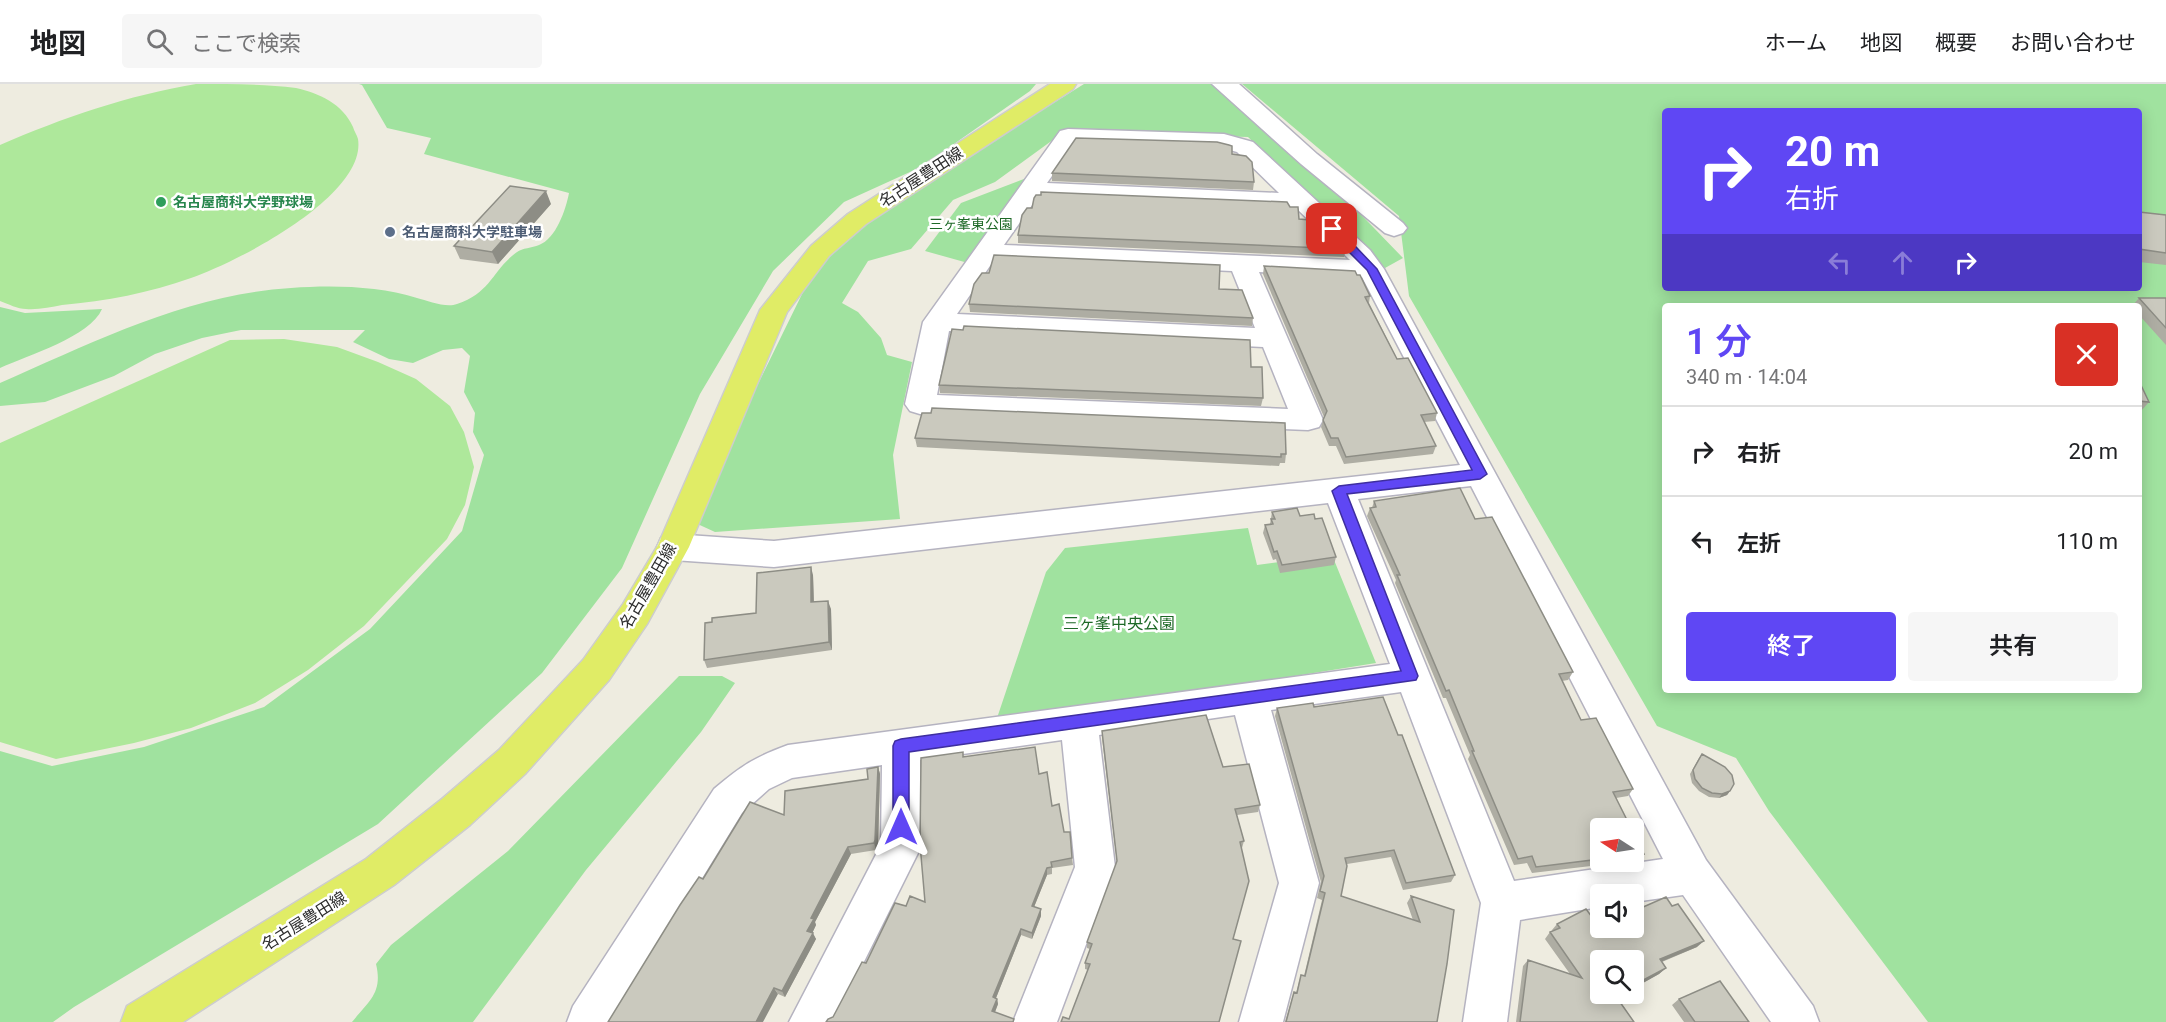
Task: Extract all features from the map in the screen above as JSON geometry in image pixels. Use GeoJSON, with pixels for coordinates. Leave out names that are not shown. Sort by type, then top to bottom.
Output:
{"type":"FeatureCollection","features":[{"type":"Feature","properties":{"kind":"main road","name":"名古屋豊田線"},"geometry":{"type":"LineString","coordinates":[[144,1022],[380,872],[456,812],[512,762],[596,670],[635,614],[673,547],[774,310],[820,251],[857,219],[1065,84]]}},
{"type":"Feature","properties":{"kind":"street"},"geometry":{"type":"LineString","coordinates":[[1223,84],[1232,89],[1310,159],[1394,228]]}},
{"type":"Feature","properties":{"kind":"street"},"geometry":{"type":"LineString","coordinates":[[1242,264],[1308,420],[920,404],[938,322],[1068,136],[1224,141],[1245,147],[1371,269],[1692,874],[1797,1022]]}},
{"type":"Feature","properties":{"kind":"street"},"geometry":{"type":"LineString","coordinates":[[1030,190],[1303,201]]}},
{"type":"Feature","properties":{"kind":"street"},"geometry":{"type":"LineString","coordinates":[[987,252],[1371,269]]}},
{"type":"Feature","properties":{"kind":"street"},"geometry":{"type":"LineString","coordinates":[[938,322],[1273,338]]}},
{"type":"Feature","properties":{"kind":"street"},"geometry":{"type":"LineString","coordinates":[[673,547],[774,554],[1480,474]]}},
{"type":"Feature","properties":{"kind":"street"},"geometry":{"type":"LineString","coordinates":[[1339,491],[1502,903],[1485,1022]]}},
{"type":"Feature","properties":{"kind":"street"},"geometry":{"type":"LineString","coordinates":[[589,1022],[728,801],[755,777],[788,762],[1411,676]]}},
{"type":"Feature","properties":{"kind":"street"},"geometry":{"type":"LineString","coordinates":[[1249,698],[1299,883],[1261,1022]]}},
{"type":"Feature","properties":{"kind":"street"},"geometry":{"type":"LineString","coordinates":[[1035,1022],[1095,867],[1079,721]]}},
{"type":"Feature","properties":{"kind":"street"},"geometry":{"type":"LineString","coordinates":[[811,1022],[901,847],[901,746]]}},
{"type":"Feature","properties":{"kind":"street"},"geometry":{"type":"LineString","coordinates":[[1502,903],[1692,874]]}},
{"type":"Feature","properties":{"kind":"green space","name":"名古屋商科大学野球場"},"geometry":{"type":"Polygon","coordinates":[[[196,84],[246,84],[296,88],[322,96],[337,106],[349,119],[358,139],[355,161],[342,183],[321,204],[294,224],[237,258],[191,278],[127,296],[40,309],[20,308],[0,301],[0,145],[96,108],[146,94],[196,84]]]}},
{"type":"Feature","properties":{"kind":"green space"},"geometry":{"type":"Polygon","coordinates":[[[359,84],[1036,84],[1030,91],[921,167],[844,202],[773,271],[700,394],[622,568],[542,673],[378,824],[74,1007],[53,1022],[0,1022],[0,751],[52,766],[144,747],[264,707],[370,629],[462,531],[484,455],[473,432],[475,413],[464,392],[470,356],[462,348],[443,350],[413,363],[389,359],[353,342],[365,330],[241,330],[202,338],[155,354],[114,376],[45,402],[0,406],[0,383],[142,322],[178,310],[253,292],[323,287],[355,287],[387,291],[437,304],[453,305],[478,293],[517,252],[539,245],[550,237],[563,215],[569,193],[424,154],[431,138],[387,128],[362,85],[359,84]]]}},
{"type":"Feature","properties":{"kind":"green space"},"geometry":{"type":"Polygon","coordinates":[[[1084,84],[1211,84],[1344,197],[1403,258],[1385,268],[1248,137],[1077,132],[1061,134],[995,182],[953,200],[911,249],[868,261],[842,303],[858,312],[881,338],[887,355],[912,362],[893,455],[900,519],[715,532],[691,521],[804,290],[849,235],[886,207],[1084,84]]]}},
{"type":"Feature","properties":{"kind":"green space"},"geometry":{"type":"Polygon","coordinates":[[[1242,84],[2166,84],[2166,1022],[1928,1022],[1769,811],[1736,758],[1657,726],[1409,296],[1399,216],[1242,84]]]}},
{"type":"Feature","properties":{"kind":"green space","name":"三ヶ峯東公園"},"geometry":{"type":"Polygon","coordinates":[[[1037,174],[968,263],[925,251],[961,203],[1037,174]]]}},
{"type":"Feature","properties":{"kind":"green space"},"geometry":{"type":"Polygon","coordinates":[[[0,307],[25,313],[102,309],[95,319],[72,337],[0,368],[0,307]]]}},
{"type":"Feature","properties":{"kind":"green space"},"geometry":{"type":"Polygon","coordinates":[[[284,339],[337,347],[378,362],[416,379],[450,406],[464,432],[474,467],[465,505],[447,539],[364,626],[308,670],[255,703],[191,728],[134,743],[56,759],[0,742],[0,443],[230,340],[284,339]]]}},
{"type":"Feature","properties":{"kind":"green space","name":"三ヶ峯中央公園"},"geometry":{"type":"Polygon","coordinates":[[[1248,528],[1257,565],[1332,555],[1376,663],[995,724],[1046,572],[1065,548],[1248,528]]]}},
{"type":"Feature","properties":{"kind":"green space"},"geometry":{"type":"Polygon","coordinates":[[[679,676],[722,676],[735,683],[701,732],[586,870],[473,1022],[352,1022],[373,996],[378,982],[376,964],[391,945],[508,851],[679,676]]]}},
{"type":"Feature","properties":{"kind":"building"},"geometry":{"type":"Polygon","coordinates":[[[1076,138],[1217,142],[1232,146],[1232,154],[1246,156],[1252,162],[1254,182],[1052,173],[1076,138]]]}},
{"type":"Feature","properties":{"kind":"building"},"geometry":{"type":"Polygon","coordinates":[[[510,186],[546,191],[492,252],[454,246],[510,186]]]}},
{"type":"Feature","properties":{"kind":"building"},"geometry":{"type":"Polygon","coordinates":[[[1041,192],[1287,202],[1290,207],[1298,207],[1299,219],[1310,220],[1311,229],[1318,229],[1319,246],[1346,249],[1018,235],[1022,215],[1027,208],[1032,208],[1034,198],[1036,195],[1041,195],[1041,192]]]}},
{"type":"Feature","properties":{"kind":"building"},"geometry":{"type":"Polygon","coordinates":[[[2142,212],[2166,215],[2166,253],[2142,249],[2142,212]]]}},
{"type":"Feature","properties":{"kind":"building"},"geometry":{"type":"Polygon","coordinates":[[[994,255],[1220,265],[1219,289],[1242,290],[1253,318],[969,304],[974,284],[982,273],[989,273],[994,255]]]}},
{"type":"Feature","properties":{"kind":"building"},"geometry":{"type":"Polygon","coordinates":[[[1264,266],[1355,271],[1357,275],[1360,275],[1370,296],[1365,297],[1397,359],[1408,358],[1437,413],[1421,415],[1436,446],[1346,457],[1338,438],[1331,438],[1323,420],[1327,411],[1264,266]]]}},
{"type":"Feature","properties":{"kind":"building"},"geometry":{"type":"Polygon","coordinates":[[[2139,298],[2166,298],[2166,328],[2139,298]]]}},
{"type":"Feature","properties":{"kind":"building"},"geometry":{"type":"Polygon","coordinates":[[[964,326],[1250,340],[1251,367],[1262,367],[1263,398],[939,385],[952,329],[963,330],[964,326]]]}},
{"type":"Feature","properties":{"kind":"building"},"geometry":{"type":"Polygon","coordinates":[[[2142,387],[2149,402],[2142,401],[2142,387]]]}},
{"type":"Feature","properties":{"kind":"building"},"geometry":{"type":"Polygon","coordinates":[[[932,408],[1285,423],[1286,454],[1281,454],[1281,457],[915,438],[922,413],[931,413],[932,408]]]}},
{"type":"Feature","properties":{"kind":"building"},"geometry":{"type":"Polygon","coordinates":[[[1460,488],[1475,519],[1492,517],[1573,672],[1559,674],[1581,720],[1596,718],[1633,789],[1613,792],[1626,818],[1590,818],[1590,860],[1536,867],[1532,856],[1518,859],[1449,690],[1446,691],[1397,575],[1400,575],[1370,508],[1376,507],[1374,501],[1460,488]]]}},
{"type":"Feature","properties":{"kind":"building"},"geometry":{"type":"Polygon","coordinates":[[[1297,508],[1300,516],[1314,514],[1315,519],[1322,518],[1336,557],[1282,565],[1277,551],[1274,552],[1265,525],[1273,524],[1271,519],[1275,519],[1272,512],[1297,508]]]}},
{"type":"Feature","properties":{"kind":"building"},"geometry":{"type":"Polygon","coordinates":[[[811,567],[811,602],[828,601],[829,642],[704,660],[705,623],[712,622],[712,618],[756,613],[757,573],[811,567]]]}},
{"type":"Feature","properties":{"kind":"building"},"geometry":{"type":"Polygon","coordinates":[[[1383,697],[1398,735],[1402,735],[1455,875],[1406,883],[1394,850],[1345,858],[1347,866],[1341,896],[1420,922],[1411,896],[1454,910],[1437,1022],[1286,1022],[1301,975],[1305,976],[1325,893],[1320,891],[1324,876],[1277,708],[1313,703],[1314,707],[1383,697]]]}},
{"type":"Feature","properties":{"kind":"building"},"geometry":{"type":"Polygon","coordinates":[[[1206,715],[1223,767],[1249,764],[1260,805],[1235,809],[1244,841],[1240,842],[1249,881],[1233,939],[1241,941],[1219,1022],[1061,1022],[1063,1017],[1069,1019],[1090,964],[1085,963],[1092,944],[1087,942],[1117,861],[1102,731],[1206,715]]]}},
{"type":"Feature","properties":{"kind":"building"},"geometry":{"type":"Polygon","coordinates":[[[1035,747],[1039,774],[1047,772],[1052,806],[1059,804],[1064,832],[1070,832],[1072,858],[1051,862],[1052,867],[1047,868],[1032,906],[1041,909],[1032,933],[1021,929],[993,997],[997,999],[992,1011],[1014,1019],[1013,1022],[826,1022],[833,1017],[862,962],[866,963],[895,903],[906,906],[910,896],[925,902],[920,844],[921,758],[963,752],[963,757],[1035,747]]]}},
{"type":"Feature","properties":{"kind":"building"},"geometry":{"type":"Polygon","coordinates":[[[1702,754],[1725,767],[1732,775],[1734,784],[1730,791],[1722,794],[1712,793],[1702,788],[1695,779],[1693,770],[1702,754]]]}},
{"type":"Feature","properties":{"kind":"building"},"geometry":{"type":"Polygon","coordinates":[[[878,767],[874,843],[848,847],[811,918],[814,919],[807,931],[813,933],[782,991],[774,988],[756,1022],[608,1022],[680,905],[699,877],[703,879],[750,802],[784,815],[785,791],[868,779],[867,769],[878,767]]]}},
{"type":"Feature","properties":{"kind":"building"},"geometry":{"type":"Polygon","coordinates":[[[1666,897],[1672,906],[1678,904],[1704,941],[1660,959],[1666,968],[1644,980],[1644,950],[1590,950],[1590,1004],[1621,1004],[1634,1022],[1520,1022],[1528,960],[1582,978],[1550,932],[1560,928],[1557,924],[1586,909],[1590,914],[1590,938],[1644,938],[1644,907],[1666,897]]]}},
{"type":"Feature","properties":{"kind":"building"},"geometry":{"type":"Polygon","coordinates":[[[1720,981],[1749,1022],[1695,1022],[1679,999],[1720,981]]]}},
{"type":"Feature","properties":{"kind":"place","name":"名古屋商科大学野球場"},"geometry":{"type":"Point","coordinates":[161,202]}},
{"type":"Feature","properties":{"kind":"place","name":"名古屋商科大学駐車場"},"geometry":{"type":"Point","coordinates":[390,232]}},
{"type":"Feature","properties":{"kind":"route"},"geometry":{"type":"LineString","coordinates":[[901,827],[901,746],[1411,676],[1339,491],[1480,474],[1371,269],[1361,256],[1332,229]]}}]}
